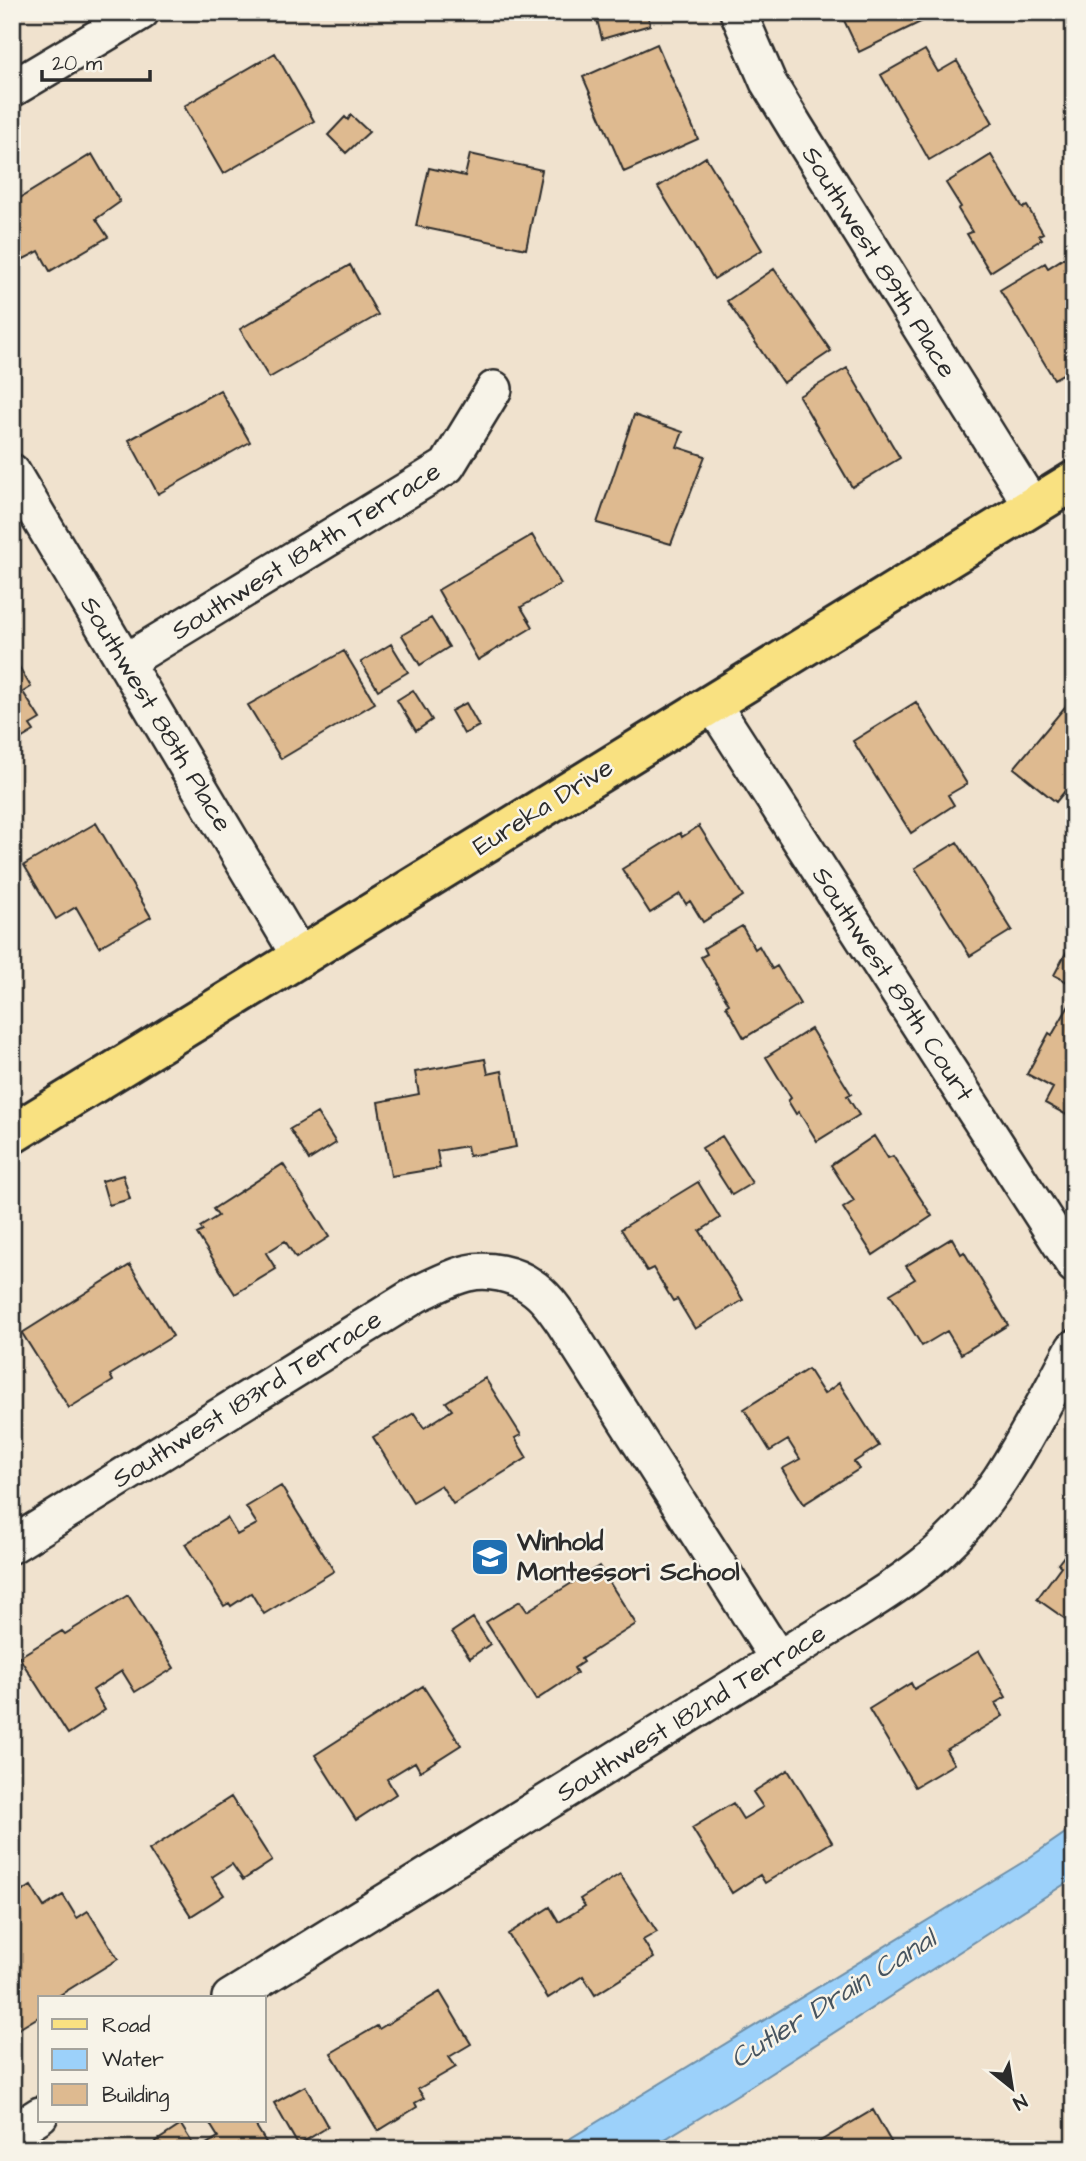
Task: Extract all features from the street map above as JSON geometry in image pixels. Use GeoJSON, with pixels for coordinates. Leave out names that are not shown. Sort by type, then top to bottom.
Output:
{"type":"FeatureCollection","features":[{"type":"Feature","properties":{"kind":"main road","name":"Eureka Drive"},"geometry":{"type":"LineString","coordinates":[[12,1134],[1074,481]]}},
{"type":"Feature","properties":{"kind":"street"},"geometry":{"type":"LineString","coordinates":[[12,89],[141,12]]}},
{"type":"Feature","properties":{"kind":"street","name":"Southwest 89th Place"},"geometry":{"type":"LineString","coordinates":[[738,12],[768,82],[1032,506]]}},
{"type":"Feature","properties":{"kind":"street","name":"Southwest 184th Terrace"},"geometry":{"type":"LineString","coordinates":[[125,662],[447,466],[494,389]]}},
{"type":"Feature","properties":{"kind":"street","name":"Southwest 88th Place"},"geometry":{"type":"LineString","coordinates":[[12,472],[300,957]]}},
{"type":"Feature","properties":{"kind":"street","name":"Southwest 89th Court"},"geometry":{"type":"LineString","coordinates":[[712,703],[1074,1265]]}},
{"type":"Feature","properties":{"kind":"street","name":"Southwest 183rd Terrace"},"geometry":{"type":"LineString","coordinates":[[12,1545],[417,1294],[469,1272],[489,1272],[511,1276],[532,1286],[551,1304],[778,1659]]}},
{"type":"Feature","properties":{"kind":"street","name":"Southwest 182nd Terrace"},"geometry":{"type":"LineString","coordinates":[[233,1996],[896,1586],[927,1563],[982,1506],[1012,1463],[1074,1348]]}},
{"type":"Feature","properties":{"kind":"street"},"geometry":{"type":"LineString","coordinates":[[12,2133],[38,2116]]}},
{"type":"Feature","properties":{"kind":"water","name":"Cutler Drain Canal"},"geometry":{"type":"Polygon","coordinates":[[[1074,1827],[1074,1878],[748,2088],[649,2149],[553,2149],[1023,1862],[1074,1827]]]}},
{"type":"Feature","properties":{"kind":"building"},"geometry":{"type":"Polygon","coordinates":[[[595,12],[647,12],[650,25],[602,39],[595,12]]]}},
{"type":"Feature","properties":{"kind":"building"},"geometry":{"type":"Polygon","coordinates":[[[840,12],[931,12],[933,16],[859,52],[840,12]]]}},
{"type":"Feature","properties":{"kind":"building"},"geometry":{"type":"Polygon","coordinates":[[[657,44],[698,139],[624,172],[583,77],[657,44]]]}},
{"type":"Feature","properties":{"kind":"building"},"geometry":{"type":"Polygon","coordinates":[[[925,50],[938,72],[957,61],[993,123],[929,160],[881,75],[925,50]]]}},
{"type":"Feature","properties":{"kind":"building"},"geometry":{"type":"Polygon","coordinates":[[[275,53],[314,121],[223,174],[184,106],[275,53]]]}},
{"type":"Feature","properties":{"kind":"building"},"geometry":{"type":"Polygon","coordinates":[[[351,115],[369,132],[346,153],[328,135],[345,117],[348,120],[351,115]]]}},
{"type":"Feature","properties":{"kind":"building"},"geometry":{"type":"Polygon","coordinates":[[[92,154],[120,202],[96,219],[108,237],[50,271],[39,251],[12,265],[12,203],[92,154]]]}},
{"type":"Feature","properties":{"kind":"building"},"geometry":{"type":"Polygon","coordinates":[[[470,154],[542,170],[526,249],[416,226],[429,168],[465,176],[470,154]]]}},
{"type":"Feature","properties":{"kind":"building"},"geometry":{"type":"Polygon","coordinates":[[[991,155],[1023,208],[1027,206],[1043,233],[1039,235],[1042,239],[990,272],[967,234],[972,232],[946,183],[991,155]]]}},
{"type":"Feature","properties":{"kind":"building"},"geometry":{"type":"Polygon","coordinates":[[[706,157],[762,250],[714,279],[658,187],[706,157]]]}},
{"type":"Feature","properties":{"kind":"building"},"geometry":{"type":"Polygon","coordinates":[[[1067,256],[1074,267],[1074,368],[1054,379],[1000,290],[1045,263],[1048,268],[1067,256]]]}},
{"type":"Feature","properties":{"kind":"building"},"geometry":{"type":"Polygon","coordinates":[[[350,265],[378,315],[269,378],[240,329],[350,265]]]}},
{"type":"Feature","properties":{"kind":"building"},"geometry":{"type":"Polygon","coordinates":[[[774,269],[831,351],[783,383],[727,301],[774,269]]]}},
{"type":"Feature","properties":{"kind":"building"},"geometry":{"type":"Polygon","coordinates":[[[847,368],[900,458],[852,487],[799,396],[847,368]]]}},
{"type":"Feature","properties":{"kind":"building"},"geometry":{"type":"Polygon","coordinates":[[[220,390],[250,442],[158,494],[129,440],[220,390]]]}},
{"type":"Feature","properties":{"kind":"building"},"geometry":{"type":"Polygon","coordinates":[[[634,415],[683,432],[677,447],[705,456],[671,544],[597,523],[634,415]]]}},
{"type":"Feature","properties":{"kind":"building"},"geometry":{"type":"Polygon","coordinates":[[[532,535],[561,584],[521,607],[533,627],[478,660],[438,590],[532,535]]]}},
{"type":"Feature","properties":{"kind":"building"},"geometry":{"type":"Polygon","coordinates":[[[431,618],[449,647],[420,665],[402,635],[431,618]]]}},
{"type":"Feature","properties":{"kind":"building"},"geometry":{"type":"Polygon","coordinates":[[[391,644],[408,672],[378,690],[361,662],[391,644]]]}},
{"type":"Feature","properties":{"kind":"building"},"geometry":{"type":"Polygon","coordinates":[[[344,651],[375,703],[281,759],[248,705],[344,651]]]}},
{"type":"Feature","properties":{"kind":"building"},"geometry":{"type":"Polygon","coordinates":[[[12,655],[31,687],[23,692],[40,719],[30,725],[34,731],[12,744],[12,655]]]}},
{"type":"Feature","properties":{"kind":"building"},"geometry":{"type":"Polygon","coordinates":[[[413,690],[432,720],[416,731],[397,700],[413,690]]]}},
{"type":"Feature","properties":{"kind":"building"},"geometry":{"type":"Polygon","coordinates":[[[1074,696],[1074,780],[1056,802],[1014,768],[1074,696]]]}},
{"type":"Feature","properties":{"kind":"building"},"geometry":{"type":"Polygon","coordinates":[[[916,702],[967,784],[948,795],[954,805],[911,833],[853,741],[916,702]]]}},
{"type":"Feature","properties":{"kind":"building"},"geometry":{"type":"Polygon","coordinates":[[[466,703],[479,726],[464,734],[451,711],[466,703]]]}},
{"type":"Feature","properties":{"kind":"building"},"geometry":{"type":"Polygon","coordinates":[[[96,823],[151,917],[99,947],[76,907],[56,919],[24,865],[96,823]]]}},
{"type":"Feature","properties":{"kind":"building"},"geometry":{"type":"Polygon","coordinates":[[[699,826],[743,896],[703,922],[690,901],[686,904],[680,894],[650,913],[622,869],[680,833],[682,837],[699,826]]]}},
{"type":"Feature","properties":{"kind":"building"},"geometry":{"type":"Polygon","coordinates":[[[957,842],[1012,930],[970,956],[915,868],[957,842]]]}},
{"type":"Feature","properties":{"kind":"building"},"geometry":{"type":"Polygon","coordinates":[[[742,926],[755,949],[759,946],[772,969],[777,966],[800,1004],[744,1038],[726,1006],[729,1004],[701,957],[707,954],[704,948],[742,926]]]}},
{"type":"Feature","properties":{"kind":"building"},"geometry":{"type":"Polygon","coordinates":[[[1067,951],[1074,955],[1073,985],[1054,975],[1067,951]]]}},
{"type":"Feature","properties":{"kind":"building"},"geometry":{"type":"Polygon","coordinates":[[[1074,997],[1074,1119],[1045,1103],[1053,1088],[1027,1074],[1049,1033],[1052,1035],[1074,997]]]}},
{"type":"Feature","properties":{"kind":"building"},"geometry":{"type":"Polygon","coordinates":[[[811,1029],[851,1094],[847,1096],[859,1115],[817,1141],[799,1112],[796,1114],[788,1101],[791,1098],[766,1057],[811,1029]]]}},
{"type":"Feature","properties":{"kind":"building"},"geometry":{"type":"Polygon","coordinates":[[[485,1059],[488,1074],[502,1071],[516,1147],[469,1156],[467,1146],[437,1151],[440,1168],[391,1176],[378,1102],[419,1094],[415,1072],[485,1059]]]}},
{"type":"Feature","properties":{"kind":"building"},"geometry":{"type":"Polygon","coordinates":[[[317,1113],[336,1143],[309,1160],[290,1129],[317,1113]]]}},
{"type":"Feature","properties":{"kind":"building"},"geometry":{"type":"Polygon","coordinates":[[[722,1136],[752,1183],[732,1195],[702,1148],[722,1136]]]}},
{"type":"Feature","properties":{"kind":"building"},"geometry":{"type":"Polygon","coordinates":[[[874,1136],[888,1158],[893,1156],[932,1216],[873,1255],[843,1208],[854,1201],[831,1165],[874,1136]]]}},
{"type":"Feature","properties":{"kind":"building"},"geometry":{"type":"Polygon","coordinates":[[[283,1164],[329,1237],[296,1258],[285,1241],[266,1253],[276,1269],[235,1294],[197,1234],[203,1231],[200,1227],[218,1216],[213,1209],[283,1164]]]}},
{"type":"Feature","properties":{"kind":"building"},"geometry":{"type":"Polygon","coordinates":[[[123,1175],[130,1199],[109,1205],[102,1181],[123,1175]]]}},
{"type":"Feature","properties":{"kind":"building"},"geometry":{"type":"Polygon","coordinates":[[[698,1182],[720,1218],[700,1231],[743,1300],[695,1329],[677,1299],[673,1301],[653,1268],[647,1271],[621,1229],[698,1182]]]}},
{"type":"Feature","properties":{"kind":"building"},"geometry":{"type":"Polygon","coordinates":[[[952,1238],[961,1254],[964,1252],[1008,1325],[961,1354],[947,1331],[922,1346],[890,1294],[915,1279],[906,1266],[952,1238]]]}},
{"type":"Feature","properties":{"kind":"building"},"geometry":{"type":"Polygon","coordinates":[[[130,1265],[173,1336],[110,1375],[113,1381],[69,1408],[22,1333],[130,1265]]]}},
{"type":"Feature","properties":{"kind":"building"},"geometry":{"type":"Polygon","coordinates":[[[808,1369],[824,1394],[839,1383],[879,1446],[854,1462],[859,1469],[804,1504],[782,1469],[800,1459],[788,1440],[770,1451],[744,1409],[808,1369]]]}},
{"type":"Feature","properties":{"kind":"building"},"geometry":{"type":"Polygon","coordinates":[[[485,1378],[521,1435],[515,1438],[527,1458],[453,1504],[441,1485],[413,1502],[373,1437],[414,1413],[424,1428],[452,1410],[446,1402],[485,1378]]]}},
{"type":"Feature","properties":{"kind":"building"},"geometry":{"type":"Polygon","coordinates":[[[281,1486],[334,1571],[264,1614],[251,1593],[231,1606],[229,1603],[224,1606],[185,1544],[227,1518],[237,1535],[257,1524],[246,1507],[281,1486]]]}},
{"type":"Feature","properties":{"kind":"building"},"geometry":{"type":"Polygon","coordinates":[[[1074,1543],[1074,1625],[1037,1599],[1074,1543]]]}},
{"type":"Feature","properties":{"kind":"building"},"geometry":{"type":"Polygon","coordinates":[[[599,1566],[636,1624],[581,1659],[583,1662],[574,1668],[577,1673],[536,1700],[486,1622],[520,1601],[527,1611],[599,1566]]]}},
{"type":"Feature","properties":{"kind":"building"},"geometry":{"type":"Polygon","coordinates":[[[128,1595],[174,1668],[135,1692],[122,1671],[93,1690],[105,1710],[68,1734],[19,1657],[62,1631],[65,1634],[128,1595]]]}},
{"type":"Feature","properties":{"kind":"building"},"geometry":{"type":"Polygon","coordinates":[[[473,1618],[490,1644],[470,1658],[452,1632],[473,1618]]]}},
{"type":"Feature","properties":{"kind":"building"},"geometry":{"type":"Polygon","coordinates":[[[979,1651],[1006,1697],[995,1703],[1003,1716],[946,1750],[954,1764],[915,1787],[869,1709],[911,1683],[914,1689],[979,1651]]]}},
{"type":"Feature","properties":{"kind":"building"},"geometry":{"type":"Polygon","coordinates":[[[423,1686],[461,1745],[420,1771],[415,1762],[387,1779],[396,1794],[356,1820],[315,1755],[423,1686]]]}},
{"type":"Feature","properties":{"kind":"building"},"geometry":{"type":"Polygon","coordinates":[[[788,1770],[832,1842],[765,1883],[760,1875],[732,1893],[692,1828],[733,1803],[743,1819],[763,1807],[753,1792],[788,1770]]]}},
{"type":"Feature","properties":{"kind":"building"},"geometry":{"type":"Polygon","coordinates":[[[231,1797],[272,1861],[243,1880],[232,1864],[212,1877],[224,1895],[191,1916],[149,1850],[231,1797]]]}},
{"type":"Feature","properties":{"kind":"building"},"geometry":{"type":"Polygon","coordinates":[[[620,1874],[657,1932],[643,1940],[654,1958],[595,1995],[583,1976],[548,1998],[508,1934],[550,1907],[559,1922],[585,1906],[580,1899],[620,1874]]]}},
{"type":"Feature","properties":{"kind":"building"},"geometry":{"type":"Polygon","coordinates":[[[31,1886],[44,1907],[63,1895],[77,1918],[88,1911],[118,1959],[58,1996],[38,1996],[38,2017],[17,2030],[12,2022],[12,1927],[19,1923],[12,1913],[12,1898],[31,1886]]]}},
{"type":"Feature","properties":{"kind":"building"},"geometry":{"type":"Polygon","coordinates":[[[440,1992],[471,2044],[449,2057],[456,2067],[418,2089],[424,2098],[415,2103],[417,2107],[378,2131],[331,2053],[377,2026],[379,2029],[440,1992]]]}},
{"type":"Feature","properties":{"kind":"building"},"geometry":{"type":"Polygon","coordinates":[[[305,2086],[328,2127],[298,2145],[274,2103],[305,2086]]]}},
{"type":"Feature","properties":{"kind":"building"},"geometry":{"type":"Polygon","coordinates":[[[873,2110],[895,2149],[807,2149],[873,2110]]]}},
{"type":"Feature","properties":{"kind":"building"},"geometry":{"type":"Polygon","coordinates":[[[209,2122],[254,2122],[270,2149],[198,2149],[218,2137],[209,2122]]]}},
{"type":"Feature","properties":{"kind":"building"},"geometry":{"type":"Polygon","coordinates":[[[181,2125],[196,2149],[159,2149],[155,2142],[181,2125]]]}},
{"type":"Feature","properties":{"kind":"place","name":"Winhold Montessori School"},"geometry":{"type":"Point","coordinates":[490,1557]}}]}
